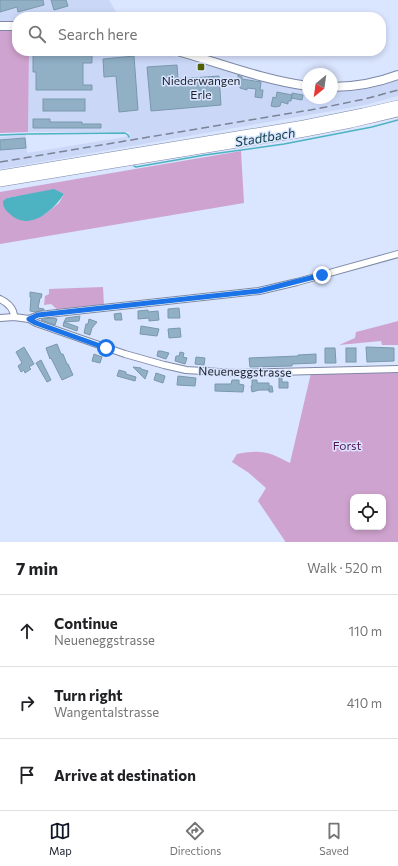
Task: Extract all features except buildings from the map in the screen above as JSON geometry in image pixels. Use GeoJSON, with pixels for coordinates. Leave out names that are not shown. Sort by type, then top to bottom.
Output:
{"type":"FeatureCollection","features":[{"type":"Feature","properties":{"kind":"highway"},"geometry":{"type":"LineString","coordinates":[[0,175],[304,125],[398,105]]}},
{"type":"Feature","properties":{"kind":"highway"},"geometry":{"type":"LineString","coordinates":[[0,182],[305,132],[398,112]]}},
{"type":"Feature","properties":{"kind":"main road"},"geometry":{"type":"LineString","coordinates":[[0,26],[12,26]]}},
{"type":"Feature","properties":{"kind":"main road"},"geometry":{"type":"LineString","coordinates":[[193,56],[261,77],[302,85]]}},
{"type":"Feature","properties":{"kind":"main road"},"geometry":{"type":"LineString","coordinates":[[338,87],[365,84],[398,75]]}},
{"type":"Feature","properties":{"kind":"street"},"geometry":{"type":"LineString","coordinates":[[0,318],[14,317],[29,319],[38,315],[259,291],[398,254]]}},
{"type":"Feature","properties":{"kind":"street"},"geometry":{"type":"LineString","coordinates":[[0,299],[13,309],[14,317]]}},
{"type":"Feature","properties":{"kind":"street","name":"Neueneggstrasse"},"geometry":{"type":"LineString","coordinates":[[29,319],[36,323],[106,348],[186,370],[236,373],[398,369]]}},
{"type":"Feature","properties":{"kind":"shaded area"},"geometry":{"type":"Polygon","coordinates":[[[0,0],[109,0],[116,12],[12,12],[12,29],[0,29],[0,0]]]}},
{"type":"Feature","properties":{"kind":"shaded area"},"geometry":{"type":"Polygon","coordinates":[[[29,56],[173,56],[235,73],[302,87],[302,104],[338,104],[338,88],[398,77],[398,96],[369,104],[0,169],[0,137],[26,135],[27,153],[125,137],[131,132],[28,132],[29,56]]]}},
{"type":"Feature","properties":{"kind":"green space"},"geometry":{"type":"Polygon","coordinates":[[[0,30],[12,30],[12,56],[29,56],[28,132],[0,133],[0,30]]]}},
{"type":"Feature","properties":{"kind":"green space"},"geometry":{"type":"Polygon","coordinates":[[[241,151],[244,203],[0,244],[0,192],[241,151]],[[64,194],[18,196],[7,198],[44,215],[59,203],[64,194]]]}},
{"type":"Feature","properties":{"kind":"green space"},"geometry":{"type":"Polygon","coordinates":[[[103,287],[104,306],[59,311],[51,304],[44,305],[45,296],[49,294],[49,289],[103,287]]]}},
{"type":"Feature","properties":{"kind":"green space"},"geometry":{"type":"Polygon","coordinates":[[[398,321],[398,345],[382,345],[381,341],[339,345],[355,338],[356,332],[398,321]]]}},
{"type":"Feature","properties":{"kind":"green space","name":"Forst"},"geometry":{"type":"Polygon","coordinates":[[[398,370],[398,542],[285,542],[258,501],[266,488],[249,473],[232,462],[237,454],[265,452],[290,463],[311,373],[398,370]]]}},
{"type":"Feature","properties":{"kind":"water"},"geometry":{"type":"Polygon","coordinates":[[[54,189],[64,194],[54,207],[47,213],[33,220],[25,221],[17,219],[8,213],[4,207],[3,201],[7,198],[54,189]]]}},
{"type":"Feature","properties":{"kind":"waterway","name":"Stadtbach"},"geometry":{"type":"LineString","coordinates":[[134,166],[136,167],[205,155],[284,144],[372,127],[398,120]]}},
{"type":"Feature","properties":{"kind":"waterway","name":"Stadtbach"},"geometry":{"type":"LineString","coordinates":[[0,135],[125,133],[129,137]]}},
{"type":"Feature","properties":{"kind":"railway"},"geometry":{"type":"LineString","coordinates":[[0,162],[316,109],[365,99],[398,90]]}},
{"type":"Feature","properties":{"kind":"place","name":"Niederwangen Erle"},"geometry":{"type":"Point","coordinates":[201,67]}},
{"type":"Feature","properties":{"kind":"route"},"geometry":{"type":"LineString","coordinates":[[106,348],[36,323],[29,319],[38,315],[259,291],[322,275]]}}]}
